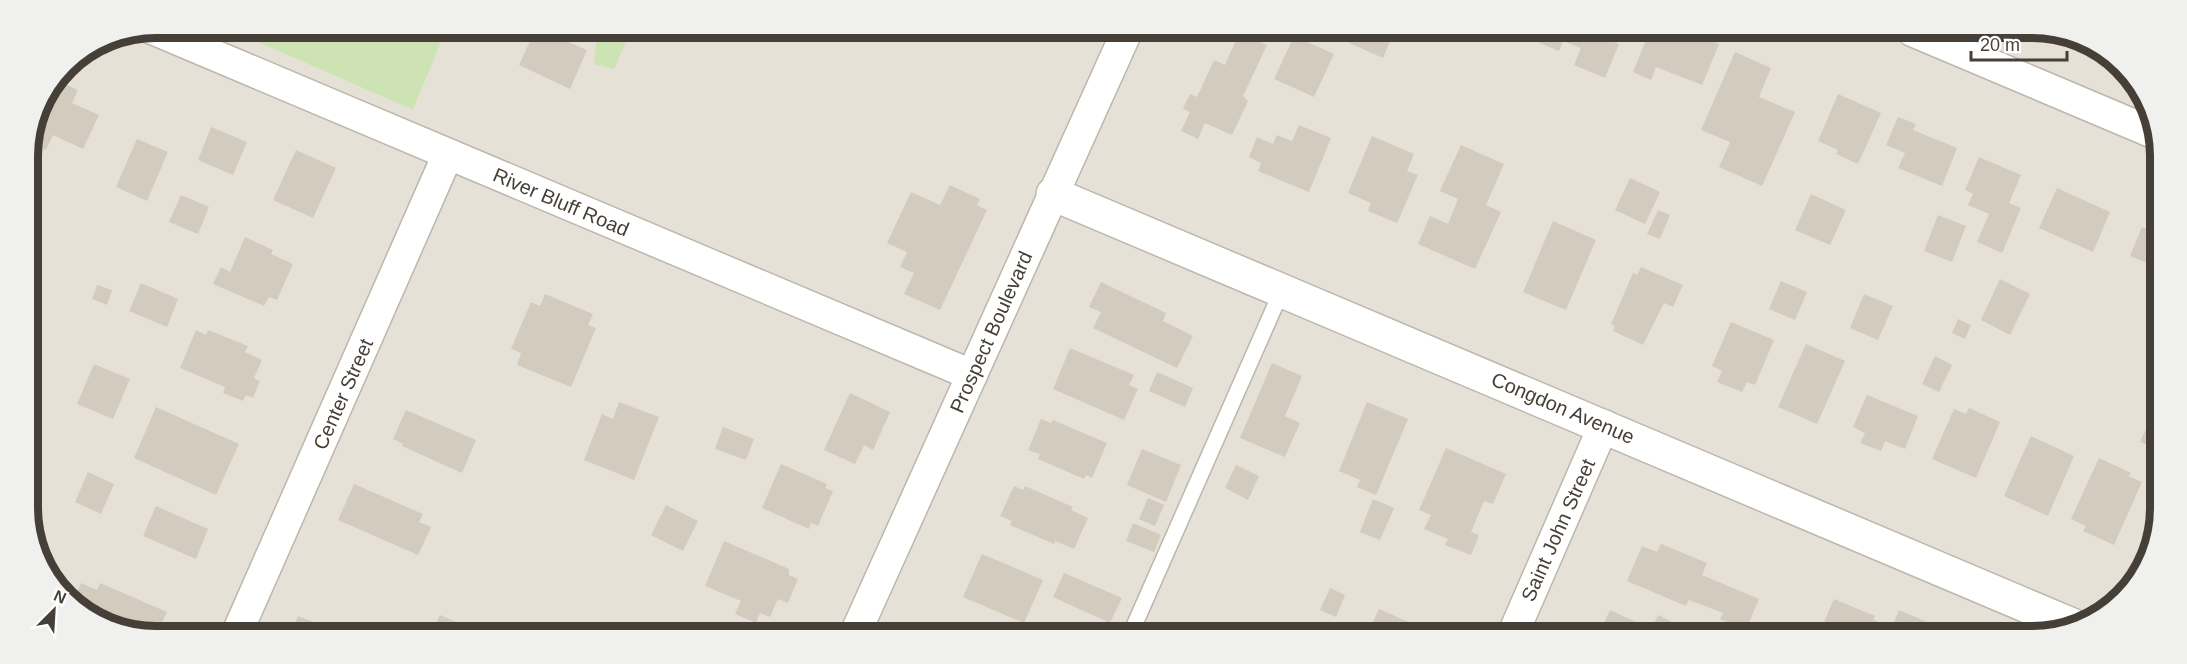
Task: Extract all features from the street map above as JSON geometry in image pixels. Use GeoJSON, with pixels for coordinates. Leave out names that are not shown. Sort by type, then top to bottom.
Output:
{"type":"FeatureCollection","features":[{"type":"Feature","properties":{"kind":"street","name":"River Bluff Road"},"geometry":{"type":"LineString","coordinates":[[174,38],[972,375]]}},
{"type":"Feature","properties":{"kind":"street","name":"Prospect Boulevard"},"geometry":{"type":"LineString","coordinates":[[859,626],[1124,38]]}},
{"type":"Feature","properties":{"kind":"street"},"geometry":{"type":"LineString","coordinates":[[1929,38],[2147,130]]}},
{"type":"Feature","properties":{"kind":"street","name":"Center Street"},"geometry":{"type":"LineString","coordinates":[[240,626],[448,154]]}},
{"type":"Feature","properties":{"kind":"street","name":"Congdon Avenue"},"geometry":{"type":"LineString","coordinates":[[1053,194],[1604,425],[2050,625]]}},
{"type":"Feature","properties":{"kind":"street","name":"Saint John Street"},"geometry":{"type":"LineString","coordinates":[[1516,626],[1604,425]]}},
{"type":"Feature","properties":{"kind":"lane"},"geometry":{"type":"LineString","coordinates":[[1134,626],[1281,290]]}},
{"type":"Feature","properties":{"kind":"shaded area"},"geometry":{"type":"Polygon","coordinates":[[[155,38],[248,38],[413,110],[443,38],[2032,38],[2077,46],[2103,62],[2130,90],[2143,117],[2150,155],[2150,509],[2141,554],[2130,574],[2115,592],[2091,611],[2077,618],[2039,626],[155,626],[110,618],[84,602],[84,580],[62,580],[57,574],[44,547],[40,532],[38,516],[38,148],[42,125],[53,96],[72,72],[90,57],[110,46],[155,38]]]}},
{"type":"Feature","properties":{"kind":"green space"},"geometry":{"type":"Polygon","coordinates":[[[248,38],[443,38],[413,110],[248,38]]]}},
{"type":"Feature","properties":{"kind":"green space"},"geometry":{"type":"Polygon","coordinates":[[[596,38],[628,38],[614,69],[594,64],[596,38]]]}},
{"type":"Feature","properties":{"kind":"building"},"geometry":{"type":"Polygon","coordinates":[[[531,38],[559,38],[587,50],[570,89],[519,65],[531,38]]]}},
{"type":"Feature","properties":{"kind":"building"},"geometry":{"type":"Polygon","coordinates":[[[1237,38],[1251,38],[1267,45],[1243,96],[1248,101],[1232,135],[1205,123],[1198,139],[1181,131],[1190,112],[1183,109],[1190,94],[1197,97],[1214,60],[1225,65],[1237,38]]]}},
{"type":"Feature","properties":{"kind":"building"},"geometry":{"type":"Polygon","coordinates":[[[1293,38],[1298,38],[1334,54],[1314,97],[1274,79],[1293,38]]]}},
{"type":"Feature","properties":{"kind":"building"},"geometry":{"type":"Polygon","coordinates":[[[1351,38],[1392,38],[1383,58],[1349,43],[1351,38]]]}},
{"type":"Feature","properties":{"kind":"building"},"geometry":{"type":"Polygon","coordinates":[[[1536,38],[1603,38],[1619,44],[1605,78],[1574,65],[1581,48],[1563,41],[1559,51],[1535,41],[1536,38]]]}},
{"type":"Feature","properties":{"kind":"building"},"geometry":{"type":"Polygon","coordinates":[[[1647,38],[1704,38],[1719,44],[1702,85],[1656,67],[1651,80],[1633,72],[1647,38]]]}},
{"type":"Feature","properties":{"kind":"building"},"geometry":{"type":"Polygon","coordinates":[[[1735,52],[1771,68],[1759,97],[1795,112],[1762,186],[1719,167],[1730,142],[1701,130],[1735,52]]]}},
{"type":"Feature","properties":{"kind":"building"},"geometry":{"type":"Polygon","coordinates":[[[63,83],[78,90],[72,103],[99,115],[83,149],[53,135],[46,150],[38,146],[42,125],[46,110],[63,83]]]}},
{"type":"Feature","properties":{"kind":"building"},"geometry":{"type":"Polygon","coordinates":[[[1838,94],[1881,113],[1858,164],[1836,154],[1838,150],[1818,141],[1838,94]]]}},
{"type":"Feature","properties":{"kind":"building"},"geometry":{"type":"Polygon","coordinates":[[[1898,117],[1916,124],[1913,130],[1957,148],[1942,186],[1898,168],[1905,153],[1886,145],[1898,117]]]}},
{"type":"Feature","properties":{"kind":"building"},"geometry":{"type":"Polygon","coordinates":[[[1299,125],[1331,138],[1309,192],[1258,171],[1261,163],[1249,157],[1257,137],[1273,144],[1277,135],[1292,141],[1299,125]]]}},
{"type":"Feature","properties":{"kind":"building"},"geometry":{"type":"Polygon","coordinates":[[[211,127],[247,142],[233,175],[198,160],[211,127]]]}},
{"type":"Feature","properties":{"kind":"building"},"geometry":{"type":"Polygon","coordinates":[[[1372,136],[1414,154],[1407,171],[1418,175],[1397,223],[1368,211],[1371,203],[1348,193],[1372,136]]]}},
{"type":"Feature","properties":{"kind":"building"},"geometry":{"type":"Polygon","coordinates":[[[137,139],[168,152],[147,201],[116,187],[137,139]]]}},
{"type":"Feature","properties":{"kind":"building"},"geometry":{"type":"Polygon","coordinates":[[[1461,145],[1504,164],[1486,205],[1501,212],[1475,269],[1418,244],[1430,216],[1448,224],[1458,199],[1440,191],[1461,145]]]}},
{"type":"Feature","properties":{"kind":"building"},"geometry":{"type":"Polygon","coordinates":[[[296,150],[336,168],[313,218],[273,200],[296,150]]]}},
{"type":"Feature","properties":{"kind":"building"},"geometry":{"type":"Polygon","coordinates":[[[1979,157],[2021,175],[2009,203],[2021,208],[2002,253],[1977,242],[1989,214],[1968,205],[1973,194],[1965,190],[1979,157]]]}},
{"type":"Feature","properties":{"kind":"building"},"geometry":{"type":"Polygon","coordinates":[[[1630,178],[1660,192],[1645,224],[1615,210],[1630,178]]]}},
{"type":"Feature","properties":{"kind":"building"},"geometry":{"type":"Polygon","coordinates":[[[950,185],[980,199],[977,205],[987,210],[940,310],[904,294],[914,273],[900,267],[907,252],[887,243],[911,192],[940,205],[950,185]]]}},
{"type":"Feature","properties":{"kind":"building"},"geometry":{"type":"Polygon","coordinates":[[[2057,188],[2110,212],[2093,252],[2039,228],[2057,188]]]}},
{"type":"Feature","properties":{"kind":"building"},"geometry":{"type":"Polygon","coordinates":[[[1811,194],[1846,210],[1830,245],[1795,230],[1811,194]]]}},
{"type":"Feature","properties":{"kind":"building"},"geometry":{"type":"Polygon","coordinates":[[[181,195],[209,207],[198,234],[169,222],[181,195]]]}},
{"type":"Feature","properties":{"kind":"building"},"geometry":{"type":"Polygon","coordinates":[[[1658,210],[1670,215],[1660,239],[1647,234],[1658,210]]]}},
{"type":"Feature","properties":{"kind":"building"},"geometry":{"type":"Polygon","coordinates":[[[1938,215],[1966,226],[1952,262],[1924,251],[1938,215]]]}},
{"type":"Feature","properties":{"kind":"building"},"geometry":{"type":"Polygon","coordinates":[[[1553,221],[1596,240],[1566,310],[1523,292],[1553,221]]]}},
{"type":"Feature","properties":{"kind":"building"},"geometry":{"type":"Polygon","coordinates":[[[2142,227],[2150,230],[2150,264],[2130,256],[2142,227]]]}},
{"type":"Feature","properties":{"kind":"building"},"geometry":{"type":"Polygon","coordinates":[[[245,237],[273,250],[271,254],[293,264],[277,300],[269,297],[264,306],[213,284],[221,267],[230,272],[245,237]]]}},
{"type":"Feature","properties":{"kind":"building"},"geometry":{"type":"Polygon","coordinates":[[[1641,267],[1683,285],[1673,307],[1664,303],[1643,345],[1613,331],[1615,326],[1611,324],[1633,273],[1637,275],[1641,267]]]}},
{"type":"Feature","properties":{"kind":"building"},"geometry":{"type":"Polygon","coordinates":[[[2000,279],[2030,294],[2010,335],[1981,320],[2000,279]]]}},
{"type":"Feature","properties":{"kind":"building"},"geometry":{"type":"Polygon","coordinates":[[[1781,281],[1807,292],[1795,320],[1769,309],[1781,281]]]}},
{"type":"Feature","properties":{"kind":"building"},"geometry":{"type":"Polygon","coordinates":[[[1101,282],[1166,313],[1163,321],[1193,336],[1177,368],[1093,328],[1101,312],[1089,307],[1101,282]]]}},
{"type":"Feature","properties":{"kind":"building"},"geometry":{"type":"Polygon","coordinates":[[[141,283],[178,299],[167,327],[129,311],[141,283]]]}},
{"type":"Feature","properties":{"kind":"building"},"geometry":{"type":"Polygon","coordinates":[[[97,285],[112,290],[107,305],[92,299],[97,285]]]}},
{"type":"Feature","properties":{"kind":"building"},"geometry":{"type":"Polygon","coordinates":[[[545,294],[593,314],[588,325],[596,328],[571,387],[517,365],[521,353],[511,349],[531,302],[540,306],[545,294]]]}},
{"type":"Feature","properties":{"kind":"building"},"geometry":{"type":"Polygon","coordinates":[[[1864,294],[1893,306],[1878,340],[1850,328],[1864,294]]]}},
{"type":"Feature","properties":{"kind":"building"},"geometry":{"type":"Polygon","coordinates":[[[1958,319],[1971,325],[1965,339],[1952,333],[1958,319]]]}},
{"type":"Feature","properties":{"kind":"building"},"geometry":{"type":"Polygon","coordinates":[[[1731,322],[1774,340],[1755,385],[1747,382],[1742,392],[1717,382],[1722,371],[1712,366],[1731,322]]]}},
{"type":"Feature","properties":{"kind":"building"},"geometry":{"type":"Polygon","coordinates":[[[196,330],[206,335],[208,330],[248,346],[245,352],[262,360],[254,378],[260,381],[253,398],[246,395],[243,401],[223,393],[225,387],[180,368],[196,330]]]}},
{"type":"Feature","properties":{"kind":"building"},"geometry":{"type":"Polygon","coordinates":[[[1806,344],[1845,361],[1817,424],[1778,407],[1806,344]]]}},
{"type":"Feature","properties":{"kind":"building"},"geometry":{"type":"Polygon","coordinates":[[[1070,348],[1134,375],[1129,385],[1138,389],[1124,420],[1053,389],[1070,348]]]}},
{"type":"Feature","properties":{"kind":"building"},"geometry":{"type":"Polygon","coordinates":[[[1935,356],[1952,365],[1939,392],[1922,384],[1935,356]]]}},
{"type":"Feature","properties":{"kind":"building"},"geometry":{"type":"Polygon","coordinates":[[[1272,363],[1302,376],[1285,416],[1300,423],[1285,457],[1240,438],[1272,363]]]}},
{"type":"Feature","properties":{"kind":"building"},"geometry":{"type":"Polygon","coordinates":[[[94,364],[130,379],[113,419],[77,404],[94,364]]]}},
{"type":"Feature","properties":{"kind":"building"},"geometry":{"type":"Polygon","coordinates":[[[1157,372],[1193,388],[1185,407],[1149,391],[1157,372]]]}},
{"type":"Feature","properties":{"kind":"building"},"geometry":{"type":"Polygon","coordinates":[[[850,393],[890,412],[873,450],[864,445],[855,464],[824,450],[850,393]]]}},
{"type":"Feature","properties":{"kind":"building"},"geometry":{"type":"Polygon","coordinates":[[[1867,395],[1918,416],[1905,449],[1885,441],[1881,451],[1860,443],[1865,433],[1853,427],[1867,395]]]}},
{"type":"Feature","properties":{"kind":"building"},"geometry":{"type":"Polygon","coordinates":[[[619,402],[659,417],[634,480],[584,460],[602,414],[613,419],[619,402]]]}},
{"type":"Feature","properties":{"kind":"building"},"geometry":{"type":"Polygon","coordinates":[[[1367,402],[1408,419],[1376,495],[1357,487],[1360,480],[1339,471],[1367,402]]]}},
{"type":"Feature","properties":{"kind":"building"},"geometry":{"type":"Polygon","coordinates":[[[156,407],[239,444],[216,495],[134,458],[156,407]]]}},
{"type":"Feature","properties":{"kind":"building"},"geometry":{"type":"Polygon","coordinates":[[[1969,408],[2000,422],[1976,478],[1932,459],[1954,409],[1966,414],[1969,408]]]}},
{"type":"Feature","properties":{"kind":"building"},"geometry":{"type":"Polygon","coordinates":[[[406,410],[476,440],[462,473],[402,446],[403,444],[393,439],[406,410]]]}},
{"type":"Feature","properties":{"kind":"building"},"geometry":{"type":"Polygon","coordinates":[[[1041,419],[1051,423],[1053,420],[1107,443],[1092,478],[1086,475],[1084,479],[1038,459],[1040,454],[1028,450],[1041,419]]]}},
{"type":"Feature","properties":{"kind":"building"},"geometry":{"type":"Polygon","coordinates":[[[2150,421],[2150,446],[2140,442],[2150,421]]]}},
{"type":"Feature","properties":{"kind":"building"},"geometry":{"type":"Polygon","coordinates":[[[723,427],[754,439],[746,460],[715,449],[723,427]]]}},
{"type":"Feature","properties":{"kind":"building"},"geometry":{"type":"Polygon","coordinates":[[[2031,436],[2074,456],[2048,516],[2004,496],[2031,436]]]}},
{"type":"Feature","properties":{"kind":"building"},"geometry":{"type":"Polygon","coordinates":[[[1446,448],[1506,474],[1493,504],[1484,501],[1471,532],[1479,535],[1471,555],[1445,545],[1448,539],[1424,529],[1431,515],[1419,510],[1446,448]]]}},
{"type":"Feature","properties":{"kind":"building"},"geometry":{"type":"Polygon","coordinates":[[[1142,449],[1181,465],[1166,502],[1127,485],[1142,449]]]}},
{"type":"Feature","properties":{"kind":"building"},"geometry":{"type":"Polygon","coordinates":[[[2099,458],[2131,473],[2128,476],[2142,482],[2114,545],[2083,531],[2086,526],[2071,519],[2099,458]]]}},
{"type":"Feature","properties":{"kind":"building"},"geometry":{"type":"Polygon","coordinates":[[[781,464],[827,484],[825,488],[833,491],[818,526],[811,523],[809,529],[762,508],[781,464]]]}},
{"type":"Feature","properties":{"kind":"building"},"geometry":{"type":"Polygon","coordinates":[[[1236,465],[1259,476],[1248,500],[1225,488],[1236,465]]]}},
{"type":"Feature","properties":{"kind":"building"},"geometry":{"type":"Polygon","coordinates":[[[88,472],[114,484],[101,514],[75,502],[88,472]]]}},
{"type":"Feature","properties":{"kind":"building"},"geometry":{"type":"Polygon","coordinates":[[[354,484],[423,514],[419,522],[431,527],[418,555],[338,520],[354,484]]]}},
{"type":"Feature","properties":{"kind":"building"},"geometry":{"type":"Polygon","coordinates":[[[1014,486],[1023,490],[1025,486],[1073,507],[1071,510],[1088,518],[1074,549],[1055,541],[1054,544],[1010,525],[1012,521],[1000,516],[1014,486]]]}},
{"type":"Feature","properties":{"kind":"building"},"geometry":{"type":"Polygon","coordinates":[[[1148,498],[1164,505],[1155,526],[1139,519],[1148,498]]]}},
{"type":"Feature","properties":{"kind":"building"},"geometry":{"type":"Polygon","coordinates":[[[1373,499],[1394,508],[1380,540],[1360,532],[1373,499]]]}},
{"type":"Feature","properties":{"kind":"building"},"geometry":{"type":"Polygon","coordinates":[[[666,505],[698,521],[683,551],[651,535],[666,505]]]}},
{"type":"Feature","properties":{"kind":"building"},"geometry":{"type":"Polygon","coordinates":[[[156,506],[208,529],[196,559],[143,536],[156,506]]]}},
{"type":"Feature","properties":{"kind":"building"},"geometry":{"type":"Polygon","coordinates":[[[1133,523],[1161,535],[1154,552],[1126,541],[1133,523]]]}},
{"type":"Feature","properties":{"kind":"building"},"geometry":{"type":"Polygon","coordinates":[[[724,541],[789,569],[789,575],[798,579],[788,603],[778,599],[770,617],[760,613],[756,623],[735,614],[741,601],[705,586],[724,541]]]}},
{"type":"Feature","properties":{"kind":"building"},"geometry":{"type":"Polygon","coordinates":[[[1661,544],[1707,563],[1702,575],[1759,599],[1748,626],[1737,626],[1720,619],[1723,613],[1689,600],[1686,606],[1627,581],[1642,546],[1657,552],[1661,544]]]}},
{"type":"Feature","properties":{"kind":"building"},"geometry":{"type":"Polygon","coordinates":[[[982,554],[1043,580],[1024,623],[963,597],[982,554]]]}},
{"type":"Feature","properties":{"kind":"building"},"geometry":{"type":"Polygon","coordinates":[[[1064,573],[1122,598],[1110,623],[1053,597],[1064,573]]]}},
{"type":"Feature","properties":{"kind":"building"},"geometry":{"type":"Polygon","coordinates":[[[100,583],[167,612],[160,626],[155,626],[125,622],[96,611],[84,602],[84,584],[97,590],[100,583]]]}},
{"type":"Feature","properties":{"kind":"building"},"geometry":{"type":"Polygon","coordinates":[[[1330,588],[1345,595],[1336,617],[1320,610],[1330,588]]]}},
{"type":"Feature","properties":{"kind":"building"},"geometry":{"type":"Polygon","coordinates":[[[1834,599],[1875,616],[1874,620],[1889,626],[1822,626],[1834,599]]]}},
{"type":"Feature","properties":{"kind":"building"},"geometry":{"type":"Polygon","coordinates":[[[1379,609],[1418,626],[1371,626],[1379,609]]]}},
{"type":"Feature","properties":{"kind":"building"},"geometry":{"type":"Polygon","coordinates":[[[1610,610],[1645,626],[1602,626],[1610,610]]]}},
{"type":"Feature","properties":{"kind":"building"},"geometry":{"type":"Polygon","coordinates":[[[1899,610],[1937,626],[1892,626],[1899,610]]]}},
{"type":"Feature","properties":{"kind":"building"},"geometry":{"type":"Polygon","coordinates":[[[440,615],[465,626],[435,626],[440,615]]]}},
{"type":"Feature","properties":{"kind":"building"},"geometry":{"type":"Polygon","coordinates":[[[1658,615],[1681,626],[1653,626],[1658,615]]]}},
{"type":"Feature","properties":{"kind":"building"},"geometry":{"type":"Polygon","coordinates":[[[298,616],[323,626],[293,626],[298,616]]]}}]}
